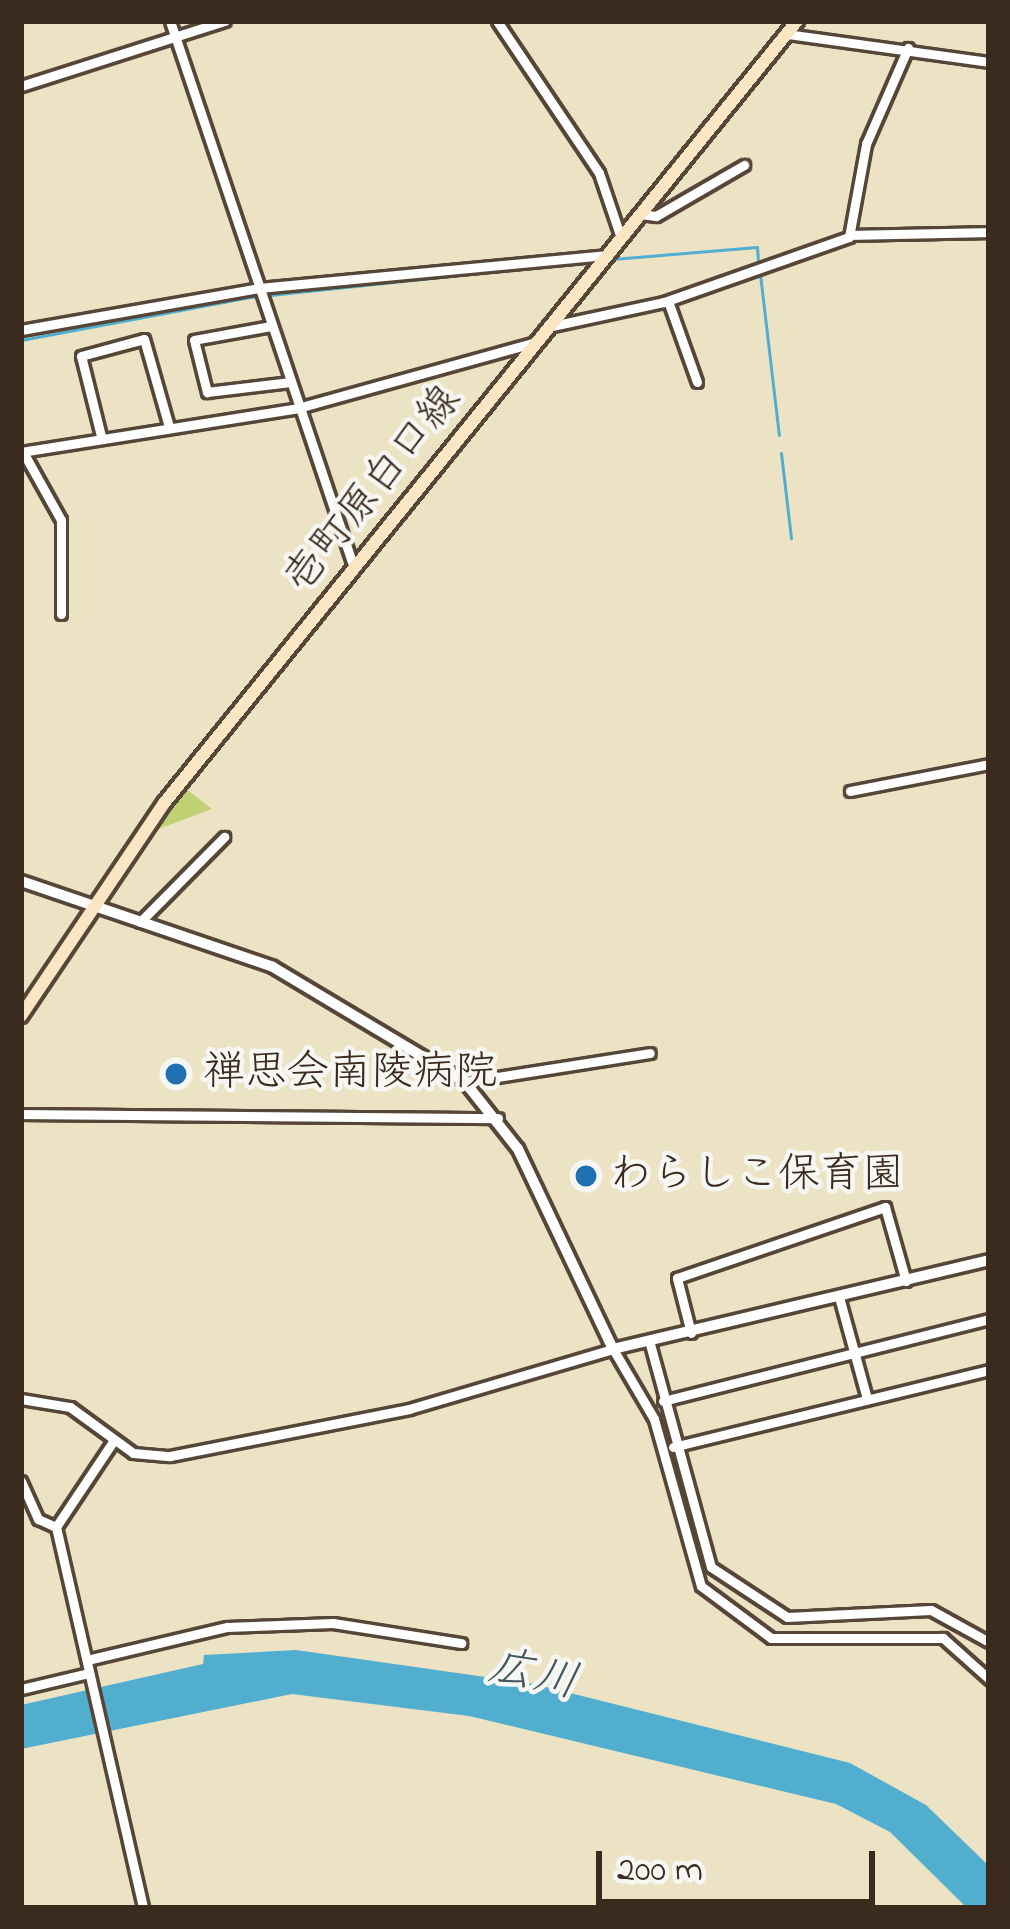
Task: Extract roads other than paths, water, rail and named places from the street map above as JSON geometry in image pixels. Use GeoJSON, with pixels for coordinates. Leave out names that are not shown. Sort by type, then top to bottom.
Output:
{"type":"FeatureCollection","features":[{"type":"Feature","properties":{"kind":"main road","name":"壱町原白口線"},"geometry":{"type":"LineString","coordinates":[[21,1016],[94,902],[354,568],[797,21]]}},
{"type":"Feature","properties":{"kind":"street"},"geometry":{"type":"LineString","coordinates":[[170,21],[354,568]]}},
{"type":"Feature","properties":{"kind":"street"},"geometry":{"type":"LineString","coordinates":[[21,86],[225,21]]}},
{"type":"Feature","properties":{"kind":"street"},"geometry":{"type":"LineString","coordinates":[[497,21],[599,173],[621,238]]}},
{"type":"Feature","properties":{"kind":"street"},"geometry":{"type":"LineString","coordinates":[[786,34],[989,62]]}},
{"type":"Feature","properties":{"kind":"street"},"geometry":{"type":"LineString","coordinates":[[851,235],[866,144],[908,48]]}},
{"type":"Feature","properties":{"kind":"street"},"geometry":{"type":"LineString","coordinates":[[640,214],[656,216],[744,165]]}},
{"type":"Feature","properties":{"kind":"street"},"geometry":{"type":"LineString","coordinates":[[548,327],[668,301],[851,235],[989,232]]}},
{"type":"Feature","properties":{"kind":"street"},"geometry":{"type":"LineString","coordinates":[[21,330],[258,288],[607,255]]}},
{"type":"Feature","properties":{"kind":"street"},"geometry":{"type":"LineString","coordinates":[[668,301],[697,382]]}},
{"type":"Feature","properties":{"kind":"street"},"geometry":{"type":"LineString","coordinates":[[271,326],[194,340],[207,392],[290,382]]}},
{"type":"Feature","properties":{"kind":"street"},"geometry":{"type":"LineString","coordinates":[[101,436],[81,356],[144,339],[169,427]]}},
{"type":"Feature","properties":{"kind":"street"},"geometry":{"type":"LineString","coordinates":[[61,614],[61,520],[22,452],[298,407],[536,342]]}},
{"type":"Feature","properties":{"kind":"street"},"geometry":{"type":"LineString","coordinates":[[850,791],[989,764]]}},
{"type":"Feature","properties":{"kind":"street"},"geometry":{"type":"LineString","coordinates":[[140,922],[224,837]]}},
{"type":"Feature","properties":{"kind":"street"},"geometry":{"type":"LineString","coordinates":[[21,881],[94,902],[326,992],[465,1082],[498,1118],[653,1419],[690,1566],[737,1617],[793,1642],[943,1638],[989,1679]]}},
{"type":"Feature","properties":{"kind":"street"},"geometry":{"type":"LineString","coordinates":[[465,1082],[650,1053]]}},
{"type":"Feature","properties":{"kind":"street"},"geometry":{"type":"LineString","coordinates":[[21,1114],[498,1118]]}},
{"type":"Feature","properties":{"kind":"street"},"geometry":{"type":"LineString","coordinates":[[691,1333],[677,1278],[885,1207],[906,1281]]}},
{"type":"Feature","properties":{"kind":"street"},"geometry":{"type":"LineString","coordinates":[[21,1399],[70,1407],[112,1443],[170,1456],[409,1408],[613,1349],[650,1344],[989,1260]]}},
{"type":"Feature","properties":{"kind":"street"},"geometry":{"type":"LineString","coordinates":[[839,1297],[867,1400]]}},
{"type":"Feature","properties":{"kind":"street"},"geometry":{"type":"LineString","coordinates":[[663,1401],[989,1318]]}},
{"type":"Feature","properties":{"kind":"street"},"geometry":{"type":"LineString","coordinates":[[650,1344],[673,1447],[711,1567],[776,1612],[820,1621],[931,1610],[989,1642]]}},
{"type":"Feature","properties":{"kind":"street"},"geometry":{"type":"LineString","coordinates":[[673,1447],[989,1370]]}},
{"type":"Feature","properties":{"kind":"street"},"geometry":{"type":"LineString","coordinates":[[112,1443],[56,1527],[143,1908]]}},
{"type":"Feature","properties":{"kind":"street"},"geometry":{"type":"LineString","coordinates":[[21,1480],[38,1519],[56,1527]]}},
{"type":"Feature","properties":{"kind":"street"},"geometry":{"type":"LineString","coordinates":[[87,1660],[227,1627],[333,1624],[461,1643]]}},
{"type":"Feature","properties":{"kind":"street"},"geometry":{"type":"LineString","coordinates":[[21,1689],[90,1678]]}},
{"type":"Feature","properties":{"kind":"water"},"geometry":{"type":"Polygon","coordinates":[[[296,1650],[534,1684],[850,1763],[926,1805],[989,1866],[989,1908],[967,1908],[890,1832],[836,1804],[469,1716],[292,1694],[21,1749],[21,1705],[203,1664],[204,1655],[296,1650]]]}},
{"type":"Feature","properties":{"kind":"waterway"},"geometry":{"type":"LineString","coordinates":[[613,259],[757,247],[758,261]]}},
{"type":"Feature","properties":{"kind":"waterway"},"geometry":{"type":"LineString","coordinates":[[21,340],[250,297],[595,261]]}},
{"type":"Feature","properties":{"kind":"waterway"},"geometry":{"type":"LineString","coordinates":[[760,274],[779,435]]}},
{"type":"Feature","properties":{"kind":"waterway"},"geometry":{"type":"LineString","coordinates":[[781,453],[791,538]]}},
{"type":"Feature","properties":{"kind":"place","name":"禅思会南陵病院"},"geometry":{"type":"Point","coordinates":[176,1074]}},
{"type":"Feature","properties":{"kind":"place","name":"わらしこ保育園"},"geometry":{"type":"Point","coordinates":[586,1176]}},
{"type":"Feature","properties":{"kind":"water label","name":"広川"},"geometry":{"type":"Point","coordinates":[533,1677]}}]}
